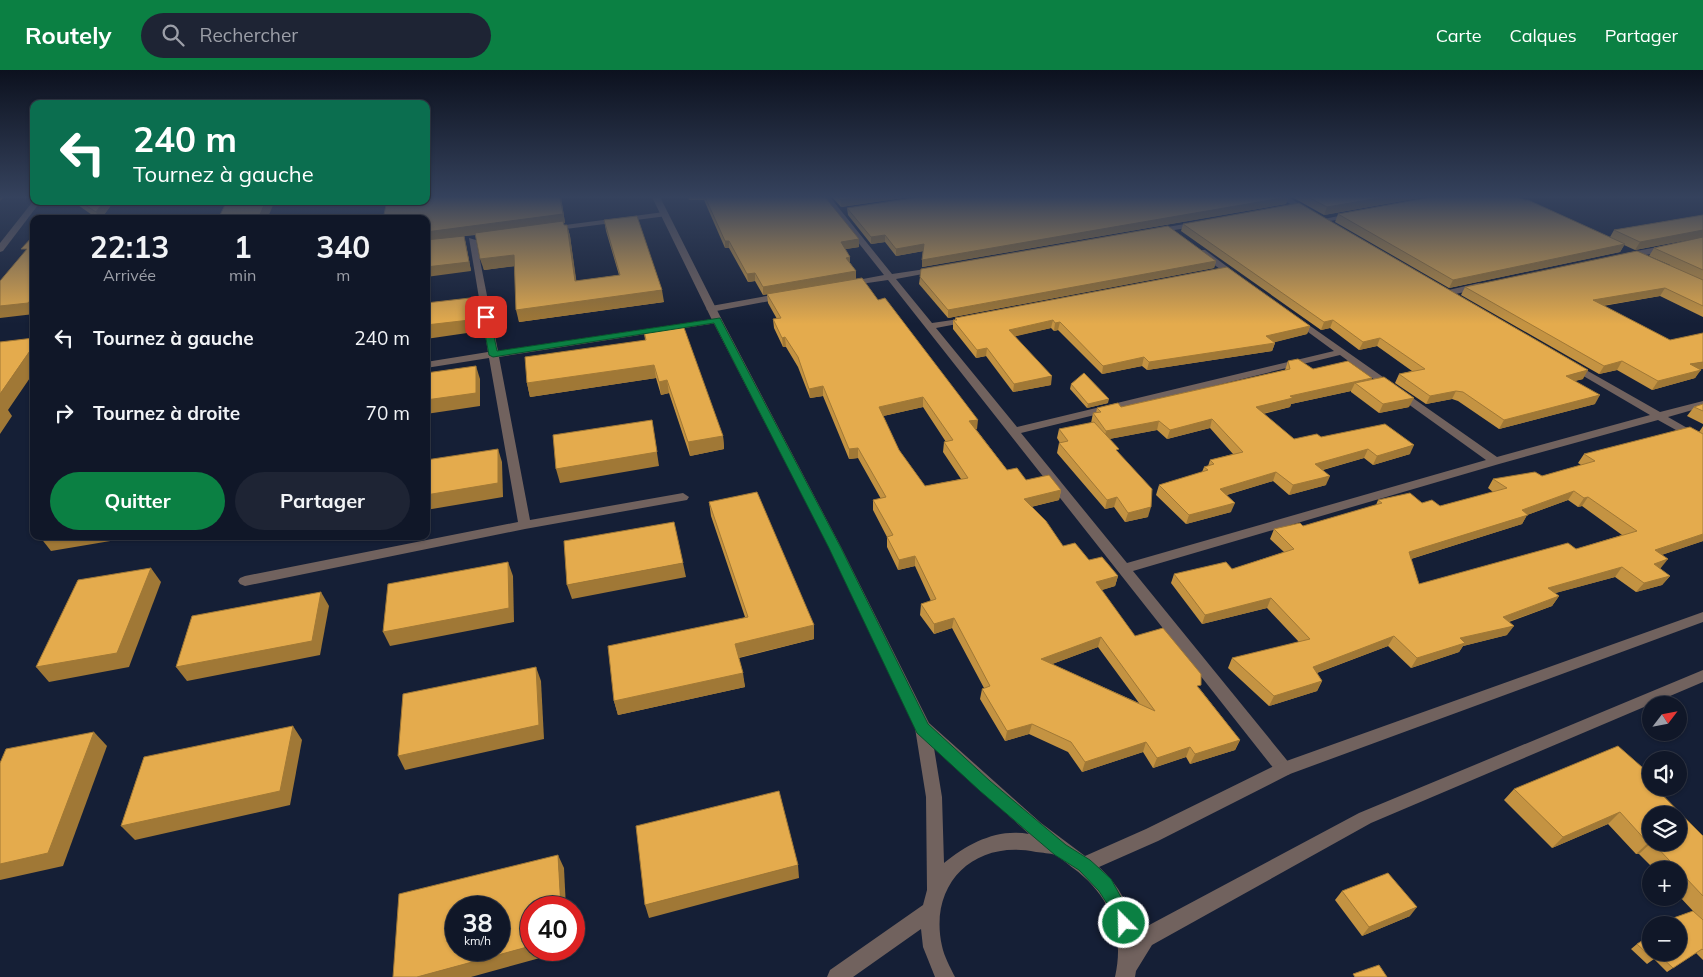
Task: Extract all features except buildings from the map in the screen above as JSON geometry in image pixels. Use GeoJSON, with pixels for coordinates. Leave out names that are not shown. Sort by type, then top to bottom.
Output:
{"type":"FeatureCollection","features":[{"type":"Feature","properties":{"kind":"street"},"geometry":{"type":"LineString","coordinates":[[677,239],[716,320],[835,548],[922,728],[934,797],[936,889]]}},
{"type":"Feature","properties":{"kind":"street"},"geometry":{"type":"LineString","coordinates":[[864,239],[891,277],[1284,769]]}},
{"type":"Feature","properties":{"kind":"street"},"geometry":{"type":"LineString","coordinates":[[1184,239],[1222,270],[1242,280]]}},
{"type":"Feature","properties":{"kind":"street"},"geometry":{"type":"LineString","coordinates":[[472,240],[525,525]]}},
{"type":"Feature","properties":{"kind":"street"},"geometry":{"type":"LineString","coordinates":[[1617,246],[1652,262]]}},
{"type":"Feature","properties":{"kind":"street"},"geometry":{"type":"LineString","coordinates":[[1616,258],[1674,246]]}},
{"type":"Feature","properties":{"kind":"street"},"geometry":{"type":"LineString","coordinates":[[844,285],[949,267]]}},
{"type":"Feature","properties":{"kind":"street"},"geometry":{"type":"LineString","coordinates":[[1464,303],[1443,290],[1485,285]]}},
{"type":"Feature","properties":{"kind":"street"},"geometry":{"type":"LineString","coordinates":[[711,309],[796,294]]}},
{"type":"Feature","properties":{"kind":"street"},"geometry":{"type":"LineString","coordinates":[[1288,313],[1495,461]]}},
{"type":"Feature","properties":{"kind":"street"},"geometry":{"type":"LineString","coordinates":[[930,326],[978,317]]}},
{"type":"Feature","properties":{"kind":"street"},"geometry":{"type":"LineString","coordinates":[[430,364],[716,320]]}},
{"type":"Feature","properties":{"kind":"street"},"geometry":{"type":"LineString","coordinates":[[1014,431],[1342,352]]}},
{"type":"Feature","properties":{"kind":"street"},"geometry":{"type":"LineString","coordinates":[[1566,362],[1703,442]]}},
{"type":"Feature","properties":{"kind":"street"},"geometry":{"type":"LineString","coordinates":[[1124,568],[1495,461],[1703,404]]}},
{"type":"Feature","properties":{"kind":"street"},"geometry":{"type":"LineString","coordinates":[[245,581],[525,525],[683,497]]}},
{"type":"Feature","properties":{"kind":"street"},"geometry":{"type":"LineString","coordinates":[[1085,865],[1152,835],[1284,769],[1703,617]]}},
{"type":"Feature","properties":{"kind":"street"},"geometry":{"type":"LineString","coordinates":[[1126,972],[1145,938],[1365,818],[1703,676]]}},
{"type":"Feature","properties":{"kind":"street"},"geometry":{"type":"LineString","coordinates":[[922,728],[985,786],[1061,850],[1085,865],[1105,885],[1120,910],[1128,937],[1126,972]]}},
{"type":"Feature","properties":{"kind":"street"},"geometry":{"type":"LineString","coordinates":[[945,977],[931,943],[929,912],[936,889],[949,868],[966,853],[986,844],[1011,839],[1036,841],[1061,850]]}},
{"type":"Feature","properties":{"kind":"street"},"geometry":{"type":"LineString","coordinates":[[837,977],[929,912]]}},
{"type":"Feature","properties":{"kind":"route"},"geometry":{"type":"LineString","coordinates":[[486,317],[493,355],[716,320],[835,548],[922,728],[985,786],[1061,850],[1085,865],[1105,885],[1120,910],[1124,923]]}}]}
